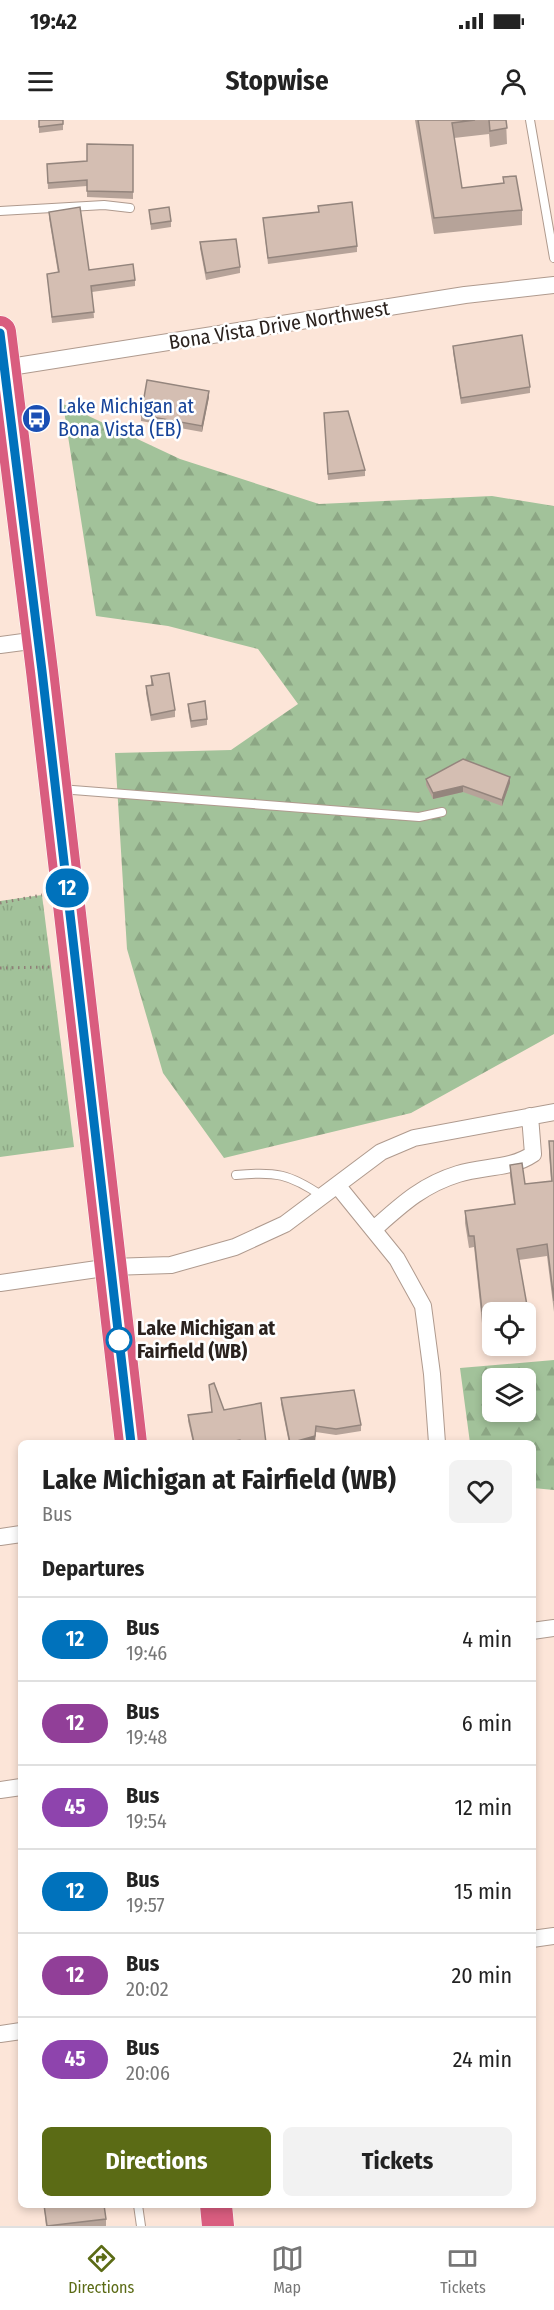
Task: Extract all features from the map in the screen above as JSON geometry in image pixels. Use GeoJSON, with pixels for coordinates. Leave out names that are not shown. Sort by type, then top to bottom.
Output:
{"type":"FeatureCollection","features":[{"type":"Feature","properties":{"kind":"highway"},"geometry":{"type":"LineString","coordinates":[[0,332],[131,1440]]}},
{"type":"Feature","properties":{"kind":"highway"},"geometry":{"type":"LineString","coordinates":[[216,2208],[218,2226]]}},
{"type":"Feature","properties":{"kind":"street","name":"Bona Vista Drive Northwest"},"geometry":{"type":"LineString","coordinates":[[4,368],[465,295],[554,285]]}},
{"type":"Feature","properties":{"kind":"street"},"geometry":{"type":"LineString","coordinates":[[0,645],[38,640]]}},
{"type":"Feature","properties":{"kind":"street"},"geometry":{"type":"LineString","coordinates":[[0,1283],[111,1267],[171,1265],[235,1247],[285,1224],[381,1152],[414,1138],[554,1112]]}},
{"type":"Feature","properties":{"kind":"street"},"geometry":{"type":"LineString","coordinates":[[374,1229],[412,1195],[435,1182],[460,1173],[521,1162],[533,1154],[530,1116]]}},
{"type":"Feature","properties":{"kind":"street"},"geometry":{"type":"LineString","coordinates":[[337,1185],[397,1259],[423,1306],[432,1374],[437,1440]]}},
{"type":"Feature","properties":{"kind":"street"},"geometry":{"type":"LineString","coordinates":[[0,1536],[18,1534]]}},
{"type":"Feature","properties":{"kind":"street"},"geometry":{"type":"LineString","coordinates":[[536,1630],[554,1628]]}},
{"type":"Feature","properties":{"kind":"street"},"geometry":{"type":"LineString","coordinates":[[0,1790],[18,1787]]}},
{"type":"Feature","properties":{"kind":"street"},"geometry":{"type":"LineString","coordinates":[[536,1938],[554,1936]]}},
{"type":"Feature","properties":{"kind":"street"},"geometry":{"type":"LineString","coordinates":[[0,2034],[18,2031]]}},
{"type":"Feature","properties":{"kind":"lane"},"geometry":{"type":"LineString","coordinates":[[530,120],[554,258]]}},
{"type":"Feature","properties":{"kind":"lane"},"geometry":{"type":"LineString","coordinates":[[0,211],[104,205],[130,208]]}},
{"type":"Feature","properties":{"kind":"lane"},"geometry":{"type":"LineString","coordinates":[[55,789],[419,817],[442,812]]}},
{"type":"Feature","properties":{"kind":"lane"},"geometry":{"type":"LineString","coordinates":[[236,1175],[275,1173],[303,1183],[322,1196]]}},
{"type":"Feature","properties":{"kind":"lane"},"geometry":{"type":"LineString","coordinates":[[138,2208],[141,2226]]}},
{"type":"Feature","properties":{"kind":"path"},"geometry":{"type":"LineString","coordinates":[[0,903],[42,895]]}},
{"type":"Feature","properties":{"kind":"path"},"geometry":{"type":"LineString","coordinates":[[0,968],[50,967]]}},
{"type":"Feature","properties":{"kind":"green space"},"geometry":{"type":"Polygon","coordinates":[[[63,404],[180,459],[319,504],[492,496],[554,506],[554,1034],[411,1113],[224,1158],[163,1073],[127,949],[115,753],[231,750],[298,704],[258,649],[168,626],[96,616],[63,404]]]}},
{"type":"Feature","properties":{"kind":"green space"},"geometry":{"type":"Polygon","coordinates":[[[42,895],[74,1147],[0,1157],[0,901],[42,895]]]}},
{"type":"Feature","properties":{"kind":"green space"},"geometry":{"type":"Polygon","coordinates":[[[554,1360],[554,1490],[536,1488],[536,1440],[470,1440],[460,1368],[554,1360]]]}},
{"type":"Feature","properties":{"kind":"building"},"geometry":{"type":"Polygon","coordinates":[[[39,120],[63,120],[63,124],[39,127],[39,120]]]}},
{"type":"Feature","properties":{"kind":"building"},"geometry":{"type":"Polygon","coordinates":[[[418,120],[475,120],[452,123],[462,188],[504,183],[503,177],[516,176],[522,210],[434,218],[418,120]]]}},
{"type":"Feature","properties":{"kind":"building"},"geometry":{"type":"Polygon","coordinates":[[[489,120],[506,120],[507,128],[490,131],[489,120]]]}},
{"type":"Feature","properties":{"kind":"building"},"geometry":{"type":"Polygon","coordinates":[[[87,144],[133,145],[133,192],[87,191],[87,180],[48,183],[47,164],[87,161],[87,144]]]}},
{"type":"Feature","properties":{"kind":"building"},"geometry":{"type":"Polygon","coordinates":[[[352,202],[357,246],[268,258],[263,218],[319,212],[318,206],[352,202]]]}},
{"type":"Feature","properties":{"kind":"building"},"geometry":{"type":"Polygon","coordinates":[[[80,207],[89,270],[133,264],[135,280],[91,286],[94,312],[52,317],[47,274],[59,272],[49,212],[80,207]]]}},
{"type":"Feature","properties":{"kind":"building"},"geometry":{"type":"Polygon","coordinates":[[[169,207],[171,221],[151,224],[149,210],[169,207]]]}},
{"type":"Feature","properties":{"kind":"building"},"geometry":{"type":"Polygon","coordinates":[[[236,239],[240,267],[206,273],[200,242],[236,239]]]}},
{"type":"Feature","properties":{"kind":"building"},"geometry":{"type":"Polygon","coordinates":[[[522,335],[530,387],[461,398],[453,346],[522,335]]]}},
{"type":"Feature","properties":{"kind":"building"},"geometry":{"type":"Polygon","coordinates":[[[147,380],[209,391],[202,426],[141,415],[147,380]]]}},
{"type":"Feature","properties":{"kind":"building"},"geometry":{"type":"Polygon","coordinates":[[[348,411],[365,470],[328,474],[324,413],[348,411]]]}},
{"type":"Feature","properties":{"kind":"building"},"geometry":{"type":"Polygon","coordinates":[[[169,673],[175,710],[151,715],[146,686],[153,685],[151,676],[169,673]]]}},
{"type":"Feature","properties":{"kind":"building"},"geometry":{"type":"Polygon","coordinates":[[[205,701],[207,719],[191,721],[188,704],[205,701]]]}},
{"type":"Feature","properties":{"kind":"building"},"geometry":{"type":"Polygon","coordinates":[[[463,759],[510,777],[502,800],[463,786],[433,793],[426,779],[463,759]]]}},
{"type":"Feature","properties":{"kind":"building"},"geometry":{"type":"Polygon","coordinates":[[[549,1141],[554,1141],[554,1301],[547,1244],[517,1249],[526,1302],[482,1302],[482,1311],[474,1236],[469,1236],[465,1211],[515,1204],[510,1165],[522,1163],[525,1184],[552,1181],[549,1141]]]}},
{"type":"Feature","properties":{"kind":"building"},"geometry":{"type":"Polygon","coordinates":[[[214,1383],[224,1410],[261,1403],[266,1440],[193,1440],[188,1415],[212,1412],[209,1385],[214,1383]]]}},
{"type":"Feature","properties":{"kind":"building"},"geometry":{"type":"Polygon","coordinates":[[[354,1390],[361,1425],[336,1429],[316,1426],[315,1436],[289,1440],[281,1398],[354,1390]]]}},
{"type":"Feature","properties":{"kind":"building"},"geometry":{"type":"Polygon","coordinates":[[[44,2208],[104,2208],[106,2219],[47,2226],[44,2208]]]}},
{"type":"Feature","properties":{"kind":"bus line","name":"12"},"geometry":{"type":"LineString","coordinates":[[0,333],[42,671],[131,1440]]}},
{"type":"Feature","properties":{"kind":"place","name":"Lake Michigan at Bona Vista (EB)"},"geometry":{"type":"Point","coordinates":[37,418]}},
{"type":"Feature","properties":{"kind":"place","name":"Lake Michigan at Fairfield (WB)"},"geometry":{"type":"Point","coordinates":[119,1340]}}]}
